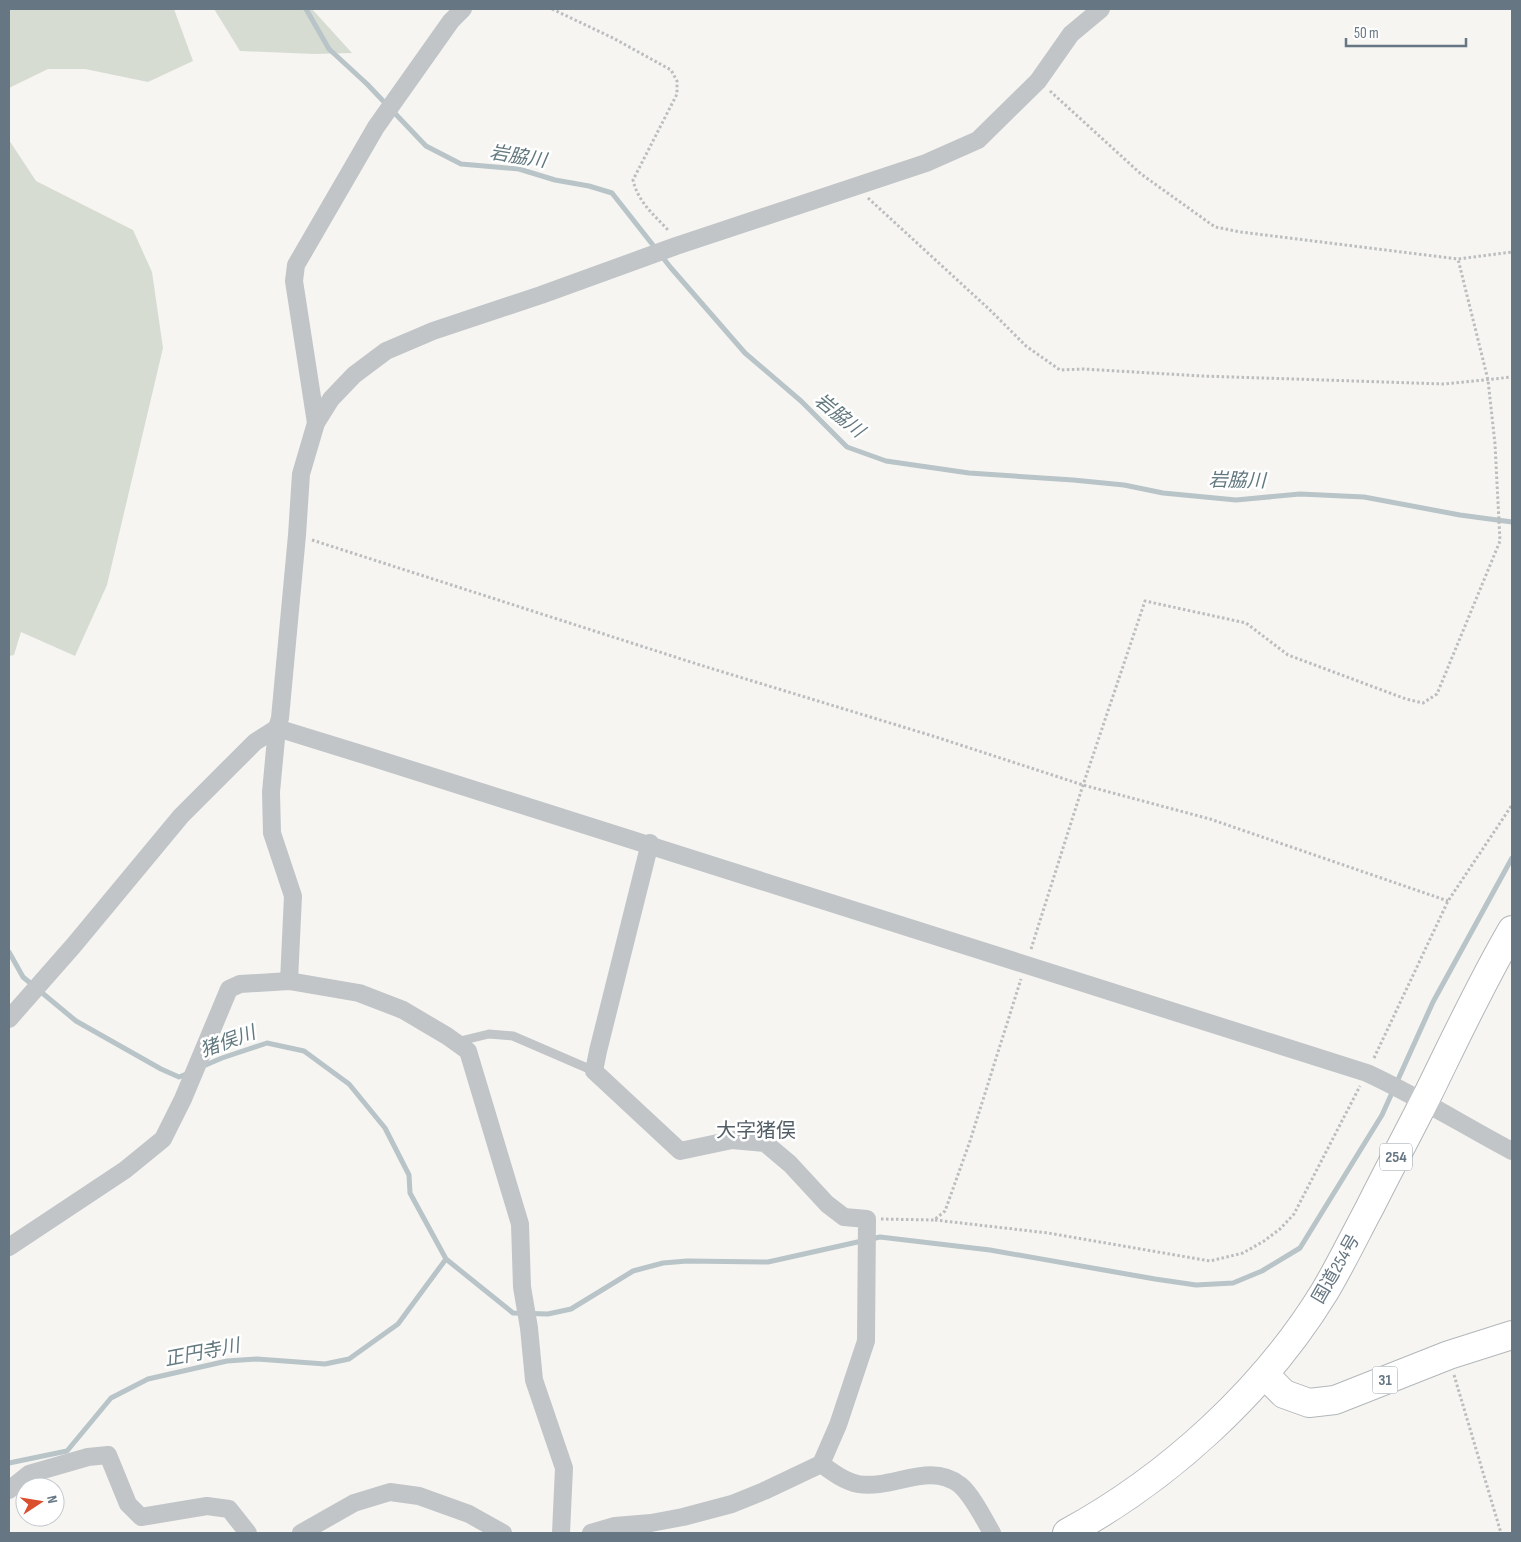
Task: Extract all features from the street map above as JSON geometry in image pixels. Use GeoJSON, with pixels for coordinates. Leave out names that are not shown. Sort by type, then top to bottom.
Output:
{"type":"FeatureCollection","features":[{"type":"Feature","properties":{"kind":"main road","name":"国道254号"},"geometry":{"type":"LineString","coordinates":[[1067,1533],[1100,1515],[1161,1473],[1219,1422],[1264,1374],[1294,1336],[1325,1292],[1466,1015],[1512,930]]}},
{"type":"Feature","properties":{"kind":"main road","name":"31"},"geometry":{"type":"LineString","coordinates":[[1264,1374],[1284,1394],[1309,1403],[1335,1400],[1448,1355],[1512,1335]]}},
{"type":"Feature","properties":{"kind":"street"},"geometry":{"type":"LineString","coordinates":[[316,423],[294,281],[296,265],[376,126],[451,21],[463,9]]}},
{"type":"Feature","properties":{"kind":"street"},"geometry":{"type":"LineString","coordinates":[[289,981],[293,896],[272,833],[271,792],[277,728],[280,718],[301,474],[316,423],[331,399],[354,375],[386,351],[433,331],[542,295],[681,244],[926,163],[978,140],[1038,81],[1072,34],[1101,9]]}},
{"type":"Feature","properties":{"kind":"street"},"geometry":{"type":"LineString","coordinates":[[9,1019],[74,945],[181,816],[255,742],[277,728],[1027,962],[1367,1073],[1405,1091],[1512,1151]]}},
{"type":"Feature","properties":{"kind":"street"},"geometry":{"type":"LineString","coordinates":[[591,1533],[615,1526],[651,1523],[683,1517],[732,1504],[764,1492],[820,1464],[838,1425],[866,1341],[867,1219],[844,1217],[827,1204],[790,1164],[765,1143],[732,1140],[680,1151],[594,1071],[650,843]]}},
{"type":"Feature","properties":{"kind":"street"},"geometry":{"type":"LineString","coordinates":[[9,1247],[125,1170],[163,1139],[183,1099],[229,989],[240,984],[289,981],[359,992],[403,1010],[468,1051],[520,1224],[522,1286],[529,1328],[534,1380],[564,1468],[561,1533]]}},
{"type":"Feature","properties":{"kind":"street"},"geometry":{"type":"LineString","coordinates":[[9,1490],[30,1474],[88,1457],[108,1455],[128,1504],[141,1517],[207,1506],[229,1509],[248,1533]]}},
{"type":"Feature","properties":{"kind":"street"},"geometry":{"type":"LineString","coordinates":[[820,1464],[841,1478],[858,1484],[884,1484],[929,1474],[947,1477],[961,1486],[978,1508],[992,1533]]}},
{"type":"Feature","properties":{"kind":"street"},"geometry":{"type":"LineString","coordinates":[[301,1533],[354,1503],[390,1492],[419,1496],[469,1514],[503,1533]]}},
{"type":"Feature","properties":{"kind":"lane"},"geometry":{"type":"LineString","coordinates":[[456,1042],[489,1034],[513,1036],[594,1071]]}},
{"type":"Feature","properties":{"kind":"path"},"geometry":{"type":"LineString","coordinates":[[552,9],[613,38],[671,70],[677,81],[677,94],[633,180],[640,200],[681,244]]}},
{"type":"Feature","properties":{"kind":"path"},"geometry":{"type":"LineString","coordinates":[[1038,81],[1141,174],[1215,227],[1458,260],[1512,252]]}},
{"type":"Feature","properties":{"kind":"path"},"geometry":{"type":"LineString","coordinates":[[856,186],[990,310],[1026,346],[1060,370],[1083,369],[1202,376],[1445,384],[1512,377]]}},
{"type":"Feature","properties":{"kind":"path"},"geometry":{"type":"LineString","coordinates":[[934,1220],[945,1211],[961,1167],[1082,785],[1145,601],[1246,623],[1288,655],[1406,699],[1423,703],[1437,694],[1500,541],[1495,444],[1488,380],[1458,260]]}},
{"type":"Feature","properties":{"kind":"path"},"geometry":{"type":"LineString","coordinates":[[297,535],[700,665],[936,736],[1082,785],[1210,819],[1448,900]]}},
{"type":"Feature","properties":{"kind":"path"},"geometry":{"type":"LineString","coordinates":[[867,1219],[934,1220],[1048,1233],[1210,1261],[1243,1253],[1264,1241],[1280,1229],[1294,1214],[1367,1073],[1448,900],[1512,805]]}},
{"type":"Feature","properties":{"kind":"path"},"geometry":{"type":"LineString","coordinates":[[1448,1355],[1501,1533]]}},
{"type":"Feature","properties":{"kind":"shaded area"},"geometry":{"type":"Polygon","coordinates":[[[9,9],[174,9],[193,61],[148,82],[85,69],[48,69],[9,88],[9,9]]]}},
{"type":"Feature","properties":{"kind":"shaded area"},"geometry":{"type":"Polygon","coordinates":[[[214,9],[312,9],[352,53],[314,54],[240,51],[214,9]]]}},
{"type":"Feature","properties":{"kind":"shaded area"},"geometry":{"type":"Polygon","coordinates":[[[9,140],[36,181],[133,230],[152,272],[163,348],[107,585],[75,656],[21,632],[14,655],[9,656],[9,140]]]}},
{"type":"Feature","properties":{"kind":"waterway","name":"岩脇川"},"geometry":{"type":"LineString","coordinates":[[306,9],[329,49],[367,84],[426,146],[461,164],[519,169],[555,180],[589,186],[612,193],[671,268],[745,353],[801,401],[847,447],[886,461],[969,473],[1124,485],[1163,493],[1236,500],[1300,494],[1364,497],[1460,515],[1512,522]]}},
{"type":"Feature","properties":{"kind":"waterway"},"geometry":{"type":"LineString","coordinates":[[201,1067],[267,1043],[304,1051],[349,1084],[385,1128],[409,1175],[410,1193],[446,1259],[513,1313],[548,1314],[571,1309],[633,1271],[663,1263],[687,1261],[768,1262],[880,1237],[990,1250],[1196,1285],[1233,1283],[1262,1271],[1300,1248],[1382,1115],[1433,1002],[1512,858]]}},
{"type":"Feature","properties":{"kind":"waterway","name":"猪俣川"},"geometry":{"type":"LineString","coordinates":[[9,952],[23,977],[76,1021],[161,1069],[179,1077],[189,1073]]}},
{"type":"Feature","properties":{"kind":"waterway","name":"正円寺川"},"geometry":{"type":"LineString","coordinates":[[9,1463],[67,1451],[111,1398],[148,1379],[227,1361],[257,1359],[325,1364],[349,1359],[398,1324],[446,1259]]}},
{"type":"Feature","properties":{"kind":"district","name":"大字猪俣"},"geometry":{"type":"Point","coordinates":[756,1131]}}]}
